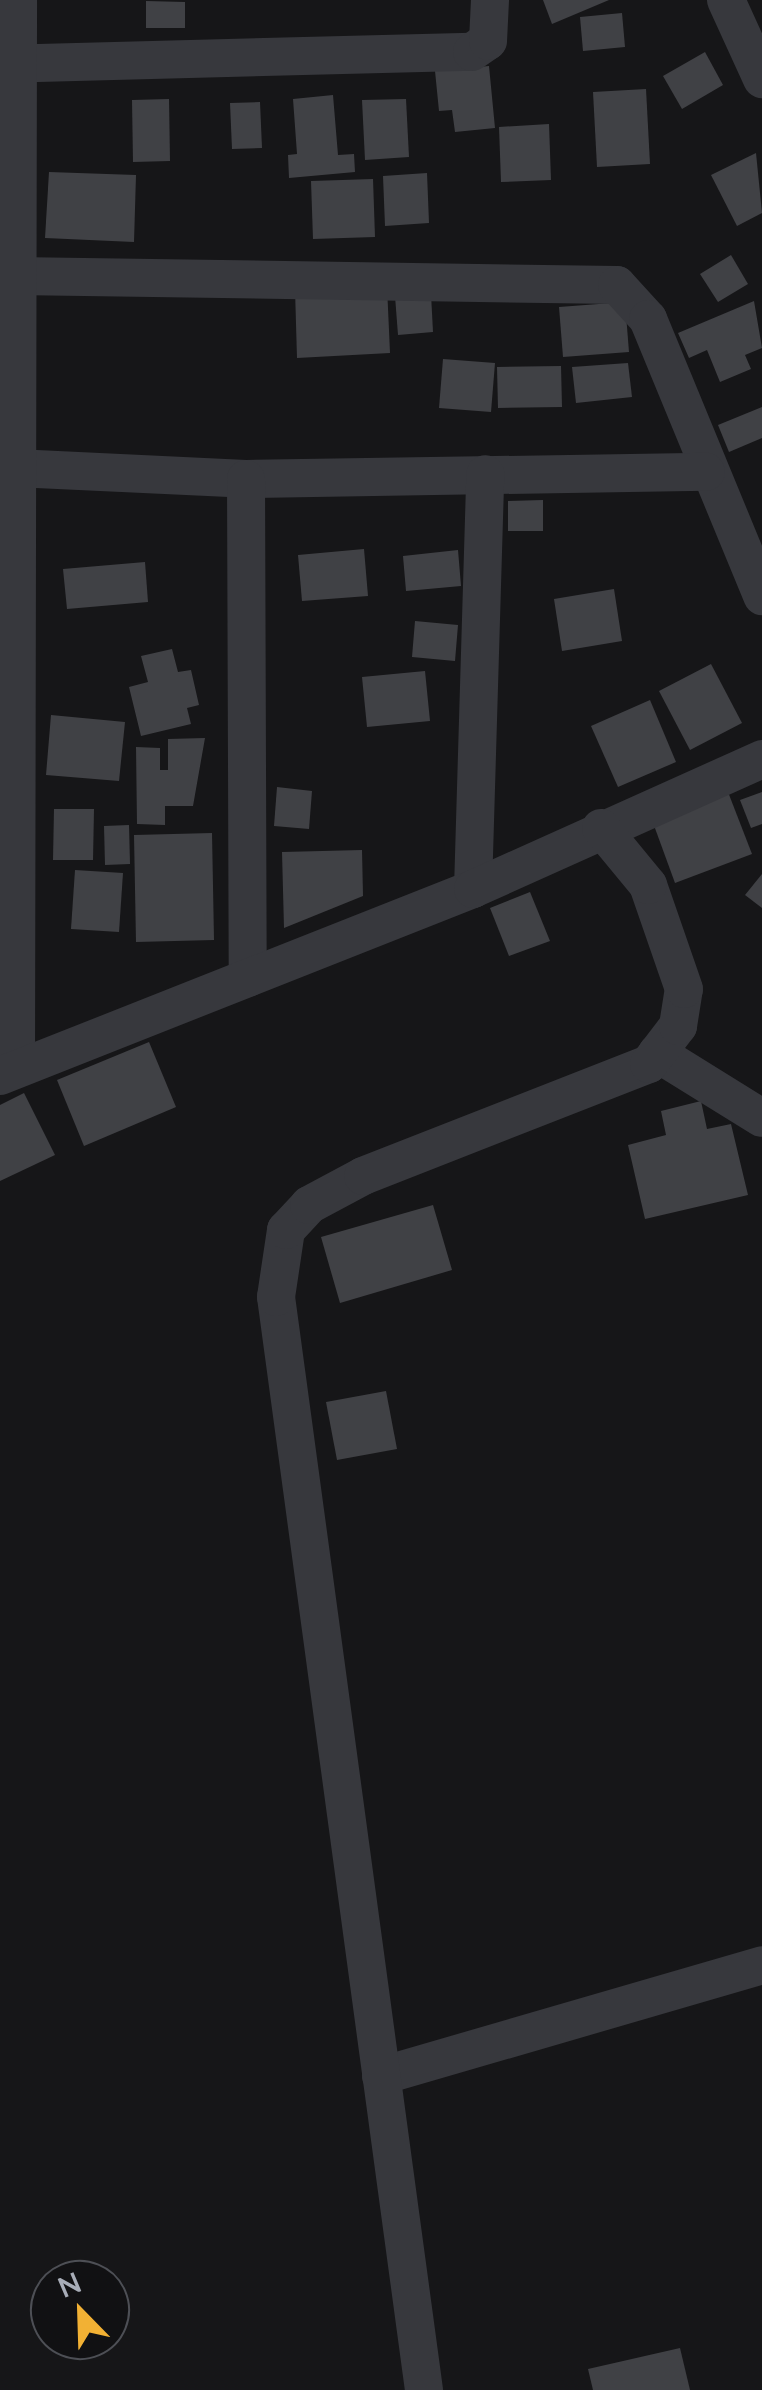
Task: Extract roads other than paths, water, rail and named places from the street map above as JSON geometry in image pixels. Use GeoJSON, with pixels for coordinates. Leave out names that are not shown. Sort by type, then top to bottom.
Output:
{"type":"FeatureCollection","features":[{"type":"Feature","properties":{"kind":"street"},"geometry":{"type":"LineString","coordinates":[[18,0],[9,64],[15,468],[6,554],[8,1073],[473,889],[601,828],[762,759]]}},
{"type":"Feature","properties":{"kind":"street"},"geometry":{"type":"LineString","coordinates":[[9,64],[472,52],[488,41],[490,0]]}},
{"type":"Feature","properties":{"kind":"street"},"geometry":{"type":"LineString","coordinates":[[726,0],[759,62]]}},
{"type":"Feature","properties":{"kind":"street"},"geometry":{"type":"LineString","coordinates":[[15,276],[598,279],[632,296],[648,319],[706,472],[762,596]]}},
{"type":"Feature","properties":{"kind":"street"},"geometry":{"type":"LineString","coordinates":[[15,468],[246,479],[706,472]]}},
{"type":"Feature","properties":{"kind":"street"},"geometry":{"type":"LineString","coordinates":[[473,889],[485,474]]}},
{"type":"Feature","properties":{"kind":"street"},"geometry":{"type":"LineString","coordinates":[[246,479],[248,978]]}},
{"type":"Feature","properties":{"kind":"street"},"geometry":{"type":"LineString","coordinates":[[424,2390],[276,1296],[286,1230],[310,1204],[364,1176],[649,1064],[678,1026],[684,989],[648,885],[601,828]]}},
{"type":"Feature","properties":{"kind":"street"},"geometry":{"type":"LineString","coordinates":[[658,1053],[762,1118]]}},
{"type":"Feature","properties":{"kind":"street"},"geometry":{"type":"LineString","coordinates":[[382,2076],[762,1965]]}}]}
